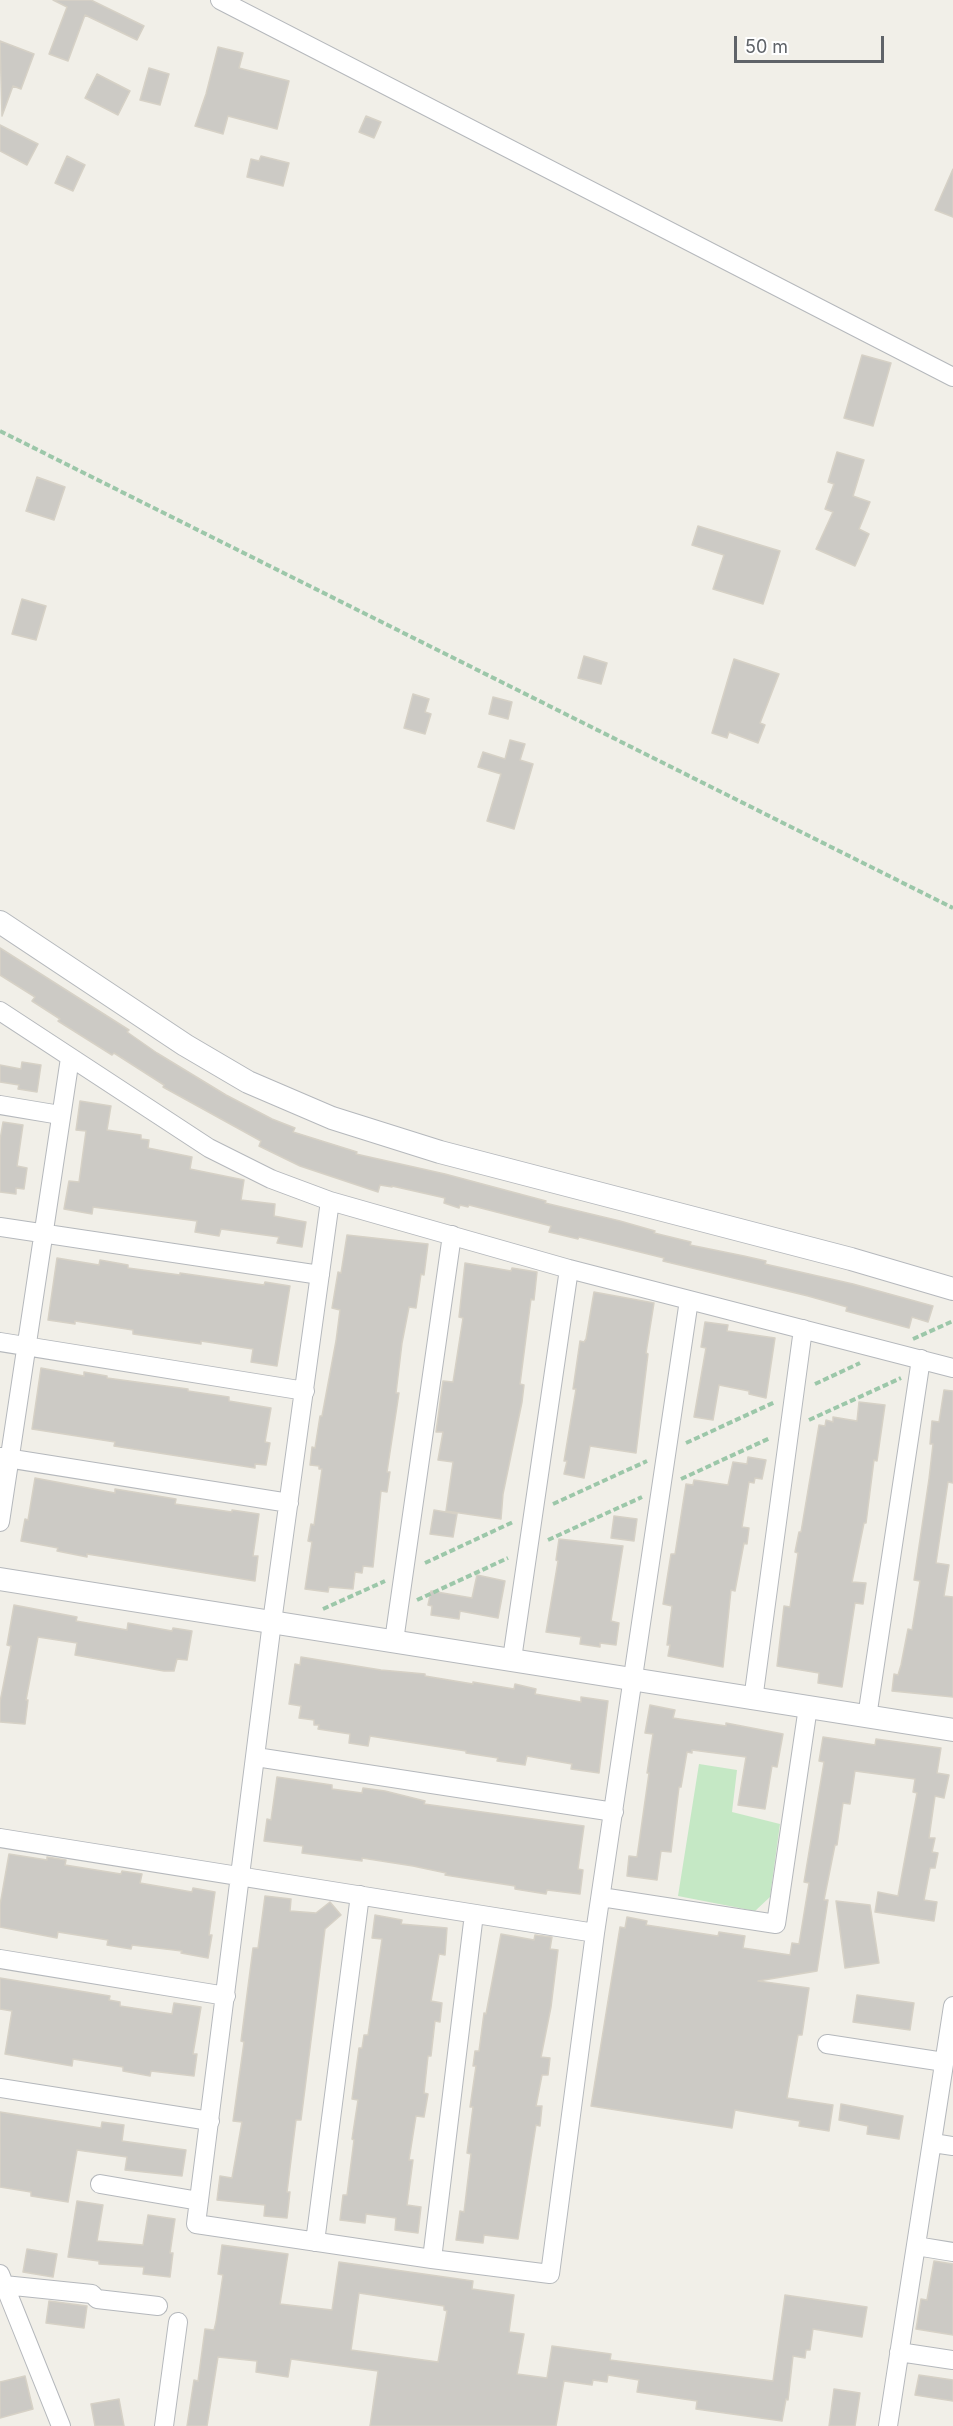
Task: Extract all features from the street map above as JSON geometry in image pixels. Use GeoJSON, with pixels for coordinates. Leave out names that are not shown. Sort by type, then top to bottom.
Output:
{"type":"FeatureCollection","features":[{"type":"Feature","properties":{"kind":"street"},"geometry":{"type":"LineString","coordinates":[[220,0],[953,377]]}},
{"type":"Feature","properties":{"kind":"street"},"geometry":{"type":"LineString","coordinates":[[0,922],[184,1045],[248,1082],[332,1118],[440,1152],[851,1259],[953,1289]]}},
{"type":"Feature","properties":{"kind":"street"},"geometry":{"type":"LineString","coordinates":[[0,1011],[209,1148],[271,1179],[330,1201],[569,1269],[953,1368]]}},
{"type":"Feature","properties":{"kind":"street"},"geometry":{"type":"LineString","coordinates":[[0,1522],[5,1458],[45,1234],[60,1115],[70,1058]]}},
{"type":"Feature","properties":{"kind":"street"},"geometry":{"type":"LineString","coordinates":[[0,1105],[60,1115]]}},
{"type":"Feature","properties":{"kind":"street"},"geometry":{"type":"LineString","coordinates":[[330,1201],[272,1622],[196,2224],[550,2274],[601,1897],[689,1300]]}},
{"type":"Feature","properties":{"kind":"street"},"geometry":{"type":"LineString","coordinates":[[0,1227],[320,1275]]}},
{"type":"Feature","properties":{"kind":"street"},"geometry":{"type":"LineString","coordinates":[[394,1641],[452,1234]]}},
{"type":"Feature","properties":{"kind":"street"},"geometry":{"type":"LineString","coordinates":[[512,1659],[569,1269]]}},
{"type":"Feature","properties":{"kind":"street"},"geometry":{"type":"LineString","coordinates":[[753,1700],[803,1329]]}},
{"type":"Feature","properties":{"kind":"street"},"geometry":{"type":"LineString","coordinates":[[0,1342],[305,1391]]}},
{"type":"Feature","properties":{"kind":"street"},"geometry":{"type":"LineString","coordinates":[[867,1717],[921,1359]]}},
{"type":"Feature","properties":{"kind":"street"},"geometry":{"type":"LineString","coordinates":[[5,1458],[289,1503]]}},
{"type":"Feature","properties":{"kind":"street"},"geometry":{"type":"LineString","coordinates":[[0,1579],[953,1730]]}},
{"type":"Feature","properties":{"kind":"street"},"geometry":{"type":"LineString","coordinates":[[601,1897],[776,1924],[808,1707]]}},
{"type":"Feature","properties":{"kind":"street"},"geometry":{"type":"LineString","coordinates":[[256,1757],[614,1812]]}},
{"type":"Feature","properties":{"kind":"street"},"geometry":{"type":"LineString","coordinates":[[0,1838],[596,1933]]}},
{"type":"Feature","properties":{"kind":"street"},"geometry":{"type":"LineString","coordinates":[[315,2242],[360,1895]]}},
{"type":"Feature","properties":{"kind":"street"},"geometry":{"type":"LineString","coordinates":[[432,2259],[474,1914]]}},
{"type":"Feature","properties":{"kind":"street"},"geometry":{"type":"LineString","coordinates":[[0,1959],[225,1996]]}},
{"type":"Feature","properties":{"kind":"street"},"geometry":{"type":"LineString","coordinates":[[888,2426],[944,2062],[951,2038],[953,2006]]}},
{"type":"Feature","properties":{"kind":"street"},"geometry":{"type":"LineString","coordinates":[[827,2044],[944,2062]]}},
{"type":"Feature","properties":{"kind":"street"},"geometry":{"type":"LineString","coordinates":[[0,2088],[210,2121]]}},
{"type":"Feature","properties":{"kind":"street"},"geometry":{"type":"LineString","coordinates":[[933,2143],[953,2146]]}},
{"type":"Feature","properties":{"kind":"street"},"geometry":{"type":"LineString","coordinates":[[100,2184],[199,2201]]}},
{"type":"Feature","properties":{"kind":"street"},"geometry":{"type":"LineString","coordinates":[[916,2246],[953,2252]]}},
{"type":"Feature","properties":{"kind":"street"},"geometry":{"type":"LineString","coordinates":[[2,2279],[92,2294],[97,2299],[158,2306]]}},
{"type":"Feature","properties":{"kind":"street"},"geometry":{"type":"LineString","coordinates":[[2,2279],[62,2426]]}},
{"type":"Feature","properties":{"kind":"street"},"geometry":{"type":"LineString","coordinates":[[164,2426],[178,2322]]}},
{"type":"Feature","properties":{"kind":"street"},"geometry":{"type":"LineString","coordinates":[[899,2352],[953,2360]]}},
{"type":"Feature","properties":{"kind":"path"},"geometry":{"type":"LineString","coordinates":[[0,431],[953,908]]}},
{"type":"Feature","properties":{"kind":"path"},"geometry":{"type":"LineString","coordinates":[[321,1610],[953,1321]]}},
{"type":"Feature","properties":{"kind":"green space"},"geometry":{"type":"Polygon","coordinates":[[[699,1764],[737,1770],[732,1812],[780,1824],[770,1897],[755,1911],[678,1896],[699,1764]]]}},
{"type":"Feature","properties":{"kind":"building"},"geometry":{"type":"Polygon","coordinates":[[[53,0],[91,0],[144,26],[137,40],[85,15],[68,61],[49,54],[67,7],[53,0]]]}},
{"type":"Feature","properties":{"kind":"building"},"geometry":{"type":"Polygon","coordinates":[[[0,41],[34,54],[21,89],[13,86],[2,116],[0,41]]]}},
{"type":"Feature","properties":{"kind":"building"},"geometry":{"type":"Polygon","coordinates":[[[218,47],[243,53],[239,68],[289,81],[277,129],[228,116],[223,134],[195,126],[218,47]]]}},
{"type":"Feature","properties":{"kind":"building"},"geometry":{"type":"Polygon","coordinates":[[[149,68],[169,74],[160,105],[140,100],[149,68]]]}},
{"type":"Feature","properties":{"kind":"building"},"geometry":{"type":"Polygon","coordinates":[[[97,74],[130,91],[118,115],[85,98],[97,74]]]}},
{"type":"Feature","properties":{"kind":"building"},"geometry":{"type":"Polygon","coordinates":[[[366,116],[381,122],[374,138],[359,132],[366,116]]]}},
{"type":"Feature","properties":{"kind":"building"},"geometry":{"type":"Polygon","coordinates":[[[0,125],[38,144],[27,165],[0,151],[0,125]]]}},
{"type":"Feature","properties":{"kind":"building"},"geometry":{"type":"Polygon","coordinates":[[[67,156],[85,165],[73,191],[55,183],[67,156]]]}},
{"type":"Feature","properties":{"kind":"building"},"geometry":{"type":"Polygon","coordinates":[[[261,156],[289,163],[283,186],[247,177],[251,159],[259,161],[261,156]]]}},
{"type":"Feature","properties":{"kind":"building"},"geometry":{"type":"Polygon","coordinates":[[[953,169],[953,217],[935,210],[953,169]]]}},
{"type":"Feature","properties":{"kind":"building"},"geometry":{"type":"Polygon","coordinates":[[[862,355],[891,363],[873,426],[844,418],[862,355]]]}},
{"type":"Feature","properties":{"kind":"building"},"geometry":{"type":"Polygon","coordinates":[[[837,452],[864,460],[853,496],[870,502],[859,529],[869,534],[855,566],[816,549],[833,512],[825,509],[834,484],[828,482],[837,452]]]}},
{"type":"Feature","properties":{"kind":"building"},"geometry":{"type":"Polygon","coordinates":[[[37,477],[65,487],[54,520],[26,511],[37,477]]]}},
{"type":"Feature","properties":{"kind":"building"},"geometry":{"type":"Polygon","coordinates":[[[698,526],[780,551],[763,604],[713,589],[724,555],[692,545],[698,526]]]}},
{"type":"Feature","properties":{"kind":"building"},"geometry":{"type":"Polygon","coordinates":[[[22,599],[46,606],[36,640],[12,634],[22,599]]]}},
{"type":"Feature","properties":{"kind":"building"},"geometry":{"type":"Polygon","coordinates":[[[584,656],[607,663],[601,684],[578,678],[584,656]]]}},
{"type":"Feature","properties":{"kind":"building"},"geometry":{"type":"Polygon","coordinates":[[[734,659],[779,674],[760,723],[765,725],[758,743],[729,732],[727,738],[712,733],[734,659]]]}},
{"type":"Feature","properties":{"kind":"building"},"geometry":{"type":"Polygon","coordinates":[[[413,694],[429,699],[425,712],[431,714],[425,734],[404,728],[413,694]]]}},
{"type":"Feature","properties":{"kind":"building"},"geometry":{"type":"Polygon","coordinates":[[[493,697],[512,702],[508,719],[489,714],[493,697]]]}},
{"type":"Feature","properties":{"kind":"building"},"geometry":{"type":"Polygon","coordinates":[[[510,740],[525,744],[520,760],[533,764],[514,829],[487,821],[501,774],[478,767],[483,752],[505,759],[510,740]]]}},
{"type":"Feature","properties":{"kind":"building"},"geometry":{"type":"Polygon","coordinates":[[[0,948],[129,1030],[127,1032],[157,1053],[226,1095],[272,1119],[295,1128],[293,1132],[357,1152],[356,1154],[445,1174],[546,1201],[545,1203],[620,1221],[655,1231],[654,1233],[691,1242],[690,1245],[766,1261],[765,1264],[853,1284],[933,1306],[928,1322],[912,1317],[909,1328],[846,1311],[847,1307],[808,1296],[663,1261],[664,1258],[549,1232],[551,1226],[469,1205],[468,1207],[460,1205],[459,1208],[444,1203],[445,1198],[392,1186],[380,1185],[378,1192],[300,1166],[259,1146],[261,1141],[163,1087],[164,1085],[114,1053],[112,1055],[58,1021],[60,1019],[32,1001],[35,997],[0,975],[0,948]]]}},
{"type":"Feature","properties":{"kind":"building"},"geometry":{"type":"Polygon","coordinates":[[[22,1062],[41,1065],[37,1092],[18,1089],[19,1085],[0,1082],[0,1065],[21,1069],[22,1062]]]}},
{"type":"Feature","properties":{"kind":"building"},"geometry":{"type":"Polygon","coordinates":[[[80,1101],[111,1106],[107,1130],[141,1135],[141,1139],[149,1140],[148,1148],[192,1157],[190,1169],[244,1180],[241,1200],[275,1204],[274,1216],[306,1222],[302,1247],[277,1243],[279,1237],[221,1229],[219,1236],[195,1232],[197,1221],[93,1207],[92,1214],[64,1209],[69,1181],[79,1182],[86,1131],[76,1130],[80,1101]]]}},
{"type":"Feature","properties":{"kind":"building"},"geometry":{"type":"Polygon","coordinates":[[[3,1122],[23,1125],[17,1166],[27,1168],[24,1189],[16,1188],[16,1194],[0,1192],[0,1140],[3,1122]]]}},
{"type":"Feature","properties":{"kind":"building"},"geometry":{"type":"Polygon","coordinates":[[[347,1235],[428,1244],[416,1308],[409,1307],[402,1343],[396,1393],[399,1393],[387,1472],[390,1472],[387,1492],[381,1491],[373,1567],[363,1566],[362,1573],[355,1572],[353,1589],[329,1587],[328,1592],[305,1589],[312,1542],[308,1541],[311,1524],[314,1525],[322,1469],[319,1469],[319,1466],[310,1465],[336,1341],[340,1310],[332,1308],[347,1235]]]}},
{"type":"Feature","properties":{"kind":"building"},"geometry":{"type":"Polygon","coordinates":[[[57,1258],[99,1265],[100,1260],[128,1265],[128,1268],[264,1285],[265,1282],[290,1286],[277,1366],[251,1362],[253,1349],[133,1334],[133,1330],[75,1321],[75,1324],[48,1320],[57,1258]]]}},
{"type":"Feature","properties":{"kind":"building"},"geometry":{"type":"Polygon","coordinates":[[[465,1263],[511,1271],[512,1268],[537,1272],[534,1300],[531,1299],[520,1384],[524,1385],[522,1402],[503,1494],[501,1519],[446,1511],[453,1462],[438,1460],[443,1432],[436,1432],[443,1381],[453,1382],[463,1318],[459,1317],[465,1263]]]}},
{"type":"Feature","properties":{"kind":"building"},"geometry":{"type":"Polygon","coordinates":[[[594,1292],[654,1303],[646,1353],[648,1354],[636,1453],[590,1446],[584,1478],[564,1474],[567,1461],[564,1461],[576,1389],[573,1389],[580,1341],[584,1342],[586,1339],[594,1292]]]}},
{"type":"Feature","properties":{"kind":"building"},"geometry":{"type":"Polygon","coordinates":[[[705,1322],[728,1325],[727,1331],[775,1338],[766,1398],[749,1394],[749,1391],[719,1385],[713,1420],[694,1417],[706,1348],[701,1347],[705,1322]]]}},
{"type":"Feature","properties":{"kind":"building"},"geometry":{"type":"Polygon","coordinates":[[[41,1368],[84,1376],[84,1372],[107,1376],[107,1378],[188,1389],[188,1391],[229,1397],[229,1401],[271,1408],[265,1442],[270,1443],[266,1465],[255,1464],[255,1468],[114,1446],[115,1442],[32,1429],[41,1368]]]}},
{"type":"Feature","properties":{"kind":"building"},"geometry":{"type":"Polygon","coordinates":[[[944,1390],[953,1391],[953,1483],[948,1482],[936,1563],[949,1565],[944,1596],[953,1597],[953,1697],[892,1691],[894,1674],[898,1675],[908,1629],[912,1630],[920,1581],[914,1580],[933,1444],[930,1444],[932,1421],[939,1422],[944,1390]]]}},
{"type":"Feature","properties":{"kind":"building"},"geometry":{"type":"Polygon","coordinates":[[[859,1402],[885,1405],[877,1461],[874,1460],[866,1523],[864,1523],[852,1582],[866,1583],[863,1604],[855,1603],[842,1687],[818,1683],[819,1673],[777,1666],[784,1606],[790,1607],[798,1553],[795,1552],[799,1532],[801,1532],[819,1425],[825,1426],[826,1420],[833,1422],[833,1417],[857,1421],[859,1402]]]}},
{"type":"Feature","properties":{"kind":"building"},"geometry":{"type":"Polygon","coordinates":[[[748,1457],[766,1460],[762,1479],[755,1478],[754,1483],[749,1482],[742,1527],[749,1528],[747,1544],[744,1543],[735,1591],[731,1590],[723,1667],[668,1656],[670,1645],[667,1645],[672,1606],[663,1604],[671,1554],[675,1554],[686,1484],[693,1485],[694,1480],[728,1485],[733,1462],[747,1464],[748,1457]]]}},
{"type":"Feature","properties":{"kind":"building"},"geometry":{"type":"Polygon","coordinates":[[[35,1478],[115,1493],[115,1489],[176,1499],[175,1504],[259,1514],[253,1556],[258,1556],[255,1581],[87,1554],[87,1557],[57,1551],[58,1548],[21,1541],[25,1519],[28,1520],[35,1478]]]}},
{"type":"Feature","properties":{"kind":"building"},"geometry":{"type":"Polygon","coordinates":[[[434,1510],[457,1514],[453,1537],[430,1534],[434,1510]]]}},
{"type":"Feature","properties":{"kind":"building"},"geometry":{"type":"Polygon","coordinates":[[[614,1516],[637,1519],[634,1541],[611,1538],[614,1516]]]}},
{"type":"Feature","properties":{"kind":"building"},"geometry":{"type":"Polygon","coordinates":[[[559,1539],[623,1546],[611,1621],[619,1623],[616,1645],[600,1643],[600,1647],[580,1644],[581,1637],[546,1632],[558,1561],[556,1560],[559,1539]]]}},
{"type":"Feature","properties":{"kind":"building"},"geometry":{"type":"Polygon","coordinates":[[[477,1575],[505,1581],[498,1618],[460,1611],[459,1619],[431,1615],[432,1606],[428,1605],[431,1591],[472,1598],[477,1575]]]}},
{"type":"Feature","properties":{"kind":"building"},"geometry":{"type":"Polygon","coordinates":[[[14,1605],[77,1617],[76,1621],[127,1630],[128,1623],[172,1631],[173,1628],[192,1631],[187,1660],[177,1659],[174,1671],[164,1671],[75,1655],[77,1643],[38,1637],[26,1700],[28,1700],[25,1724],[0,1722],[0,1702],[11,1646],[7,1645],[14,1605]]]}},
{"type":"Feature","properties":{"kind":"building"},"geometry":{"type":"Polygon","coordinates":[[[301,1657],[381,1670],[425,1674],[425,1676],[473,1684],[473,1682],[514,1689],[515,1684],[536,1689],[535,1694],[581,1702],[581,1697],[608,1701],[599,1773],[571,1769],[572,1764],[527,1756],[525,1765],[497,1761],[498,1758],[466,1753],[466,1751],[370,1736],[368,1746],[349,1743],[350,1734],[318,1729],[319,1725],[314,1725],[314,1720],[299,1718],[301,1706],[289,1704],[295,1664],[300,1665],[301,1657]]]}},
{"type":"Feature","properties":{"kind":"building"},"geometry":{"type":"Polygon","coordinates":[[[650,1705],[675,1710],[673,1718],[726,1726],[726,1723],[783,1734],[777,1767],[772,1766],[765,1809],[738,1805],[746,1757],[692,1750],[692,1753],[687,1752],[681,1787],[679,1787],[671,1852],[661,1851],[657,1880],[627,1876],[629,1856],[637,1857],[649,1773],[647,1773],[653,1734],[645,1733],[650,1705]]]}},
{"type":"Feature","properties":{"kind":"building"},"geometry":{"type":"Polygon","coordinates":[[[823,1737],[875,1745],[876,1739],[941,1748],[937,1773],[949,1775],[944,1798],[935,1796],[929,1838],[935,1838],[932,1852],[938,1853],[935,1868],[930,1868],[924,1900],[937,1902],[934,1921],[875,1912],[878,1892],[898,1896],[917,1793],[913,1792],[915,1779],[855,1771],[850,1804],[843,1803],[837,1845],[835,1845],[824,1900],[828,1900],[817,1971],[758,1981],[809,1988],[802,2035],[798,2035],[787,2098],[833,2105],[829,2131],[799,2126],[800,2121],[735,2110],[732,2128],[591,2106],[620,1927],[625,1928],[627,1917],[647,1921],[646,1925],[718,1936],[719,1932],[745,1936],[743,1948],[790,1955],[792,1943],[799,1944],[809,1883],[804,1882],[824,1762],[819,1761],[823,1737]]]}},
{"type":"Feature","properties":{"kind":"building"},"geometry":{"type":"Polygon","coordinates":[[[277,1777],[332,1785],[332,1789],[362,1793],[363,1788],[385,1791],[425,1801],[424,1804],[584,1826],[578,1869],[583,1870],[580,1894],[547,1890],[546,1894],[515,1889],[515,1886],[445,1875],[446,1873],[413,1866],[362,1858],[362,1861],[302,1853],[303,1846],[264,1841],[267,1819],[271,1820],[277,1777]]]}},
{"type":"Feature","properties":{"kind":"building"},"geometry":{"type":"Polygon","coordinates":[[[9,1854],[47,1860],[47,1857],[66,1860],[65,1865],[121,1874],[122,1871],[142,1874],[140,1883],[192,1892],[193,1888],[215,1892],[208,1958],[181,1953],[182,1951],[132,1945],[131,1949],[107,1945],[108,1940],[58,1932],[57,1938],[0,1927],[0,1905],[9,1854]]]}},
{"type":"Feature","properties":{"kind":"building"},"geometry":{"type":"Polygon","coordinates":[[[265,1896],[291,1899],[290,1911],[316,1913],[330,1902],[341,1915],[325,1929],[301,2120],[296,2120],[287,2192],[290,2192],[287,2218],[264,2216],[265,2205],[217,2200],[220,2176],[232,2178],[242,2122],[233,2121],[244,2042],[241,2041],[253,1948],[258,1948],[265,1896]]]}},
{"type":"Feature","properties":{"kind":"building"},"geometry":{"type":"Polygon","coordinates":[[[836,1901],[870,1905],[879,1963],[845,1968],[836,1901]]]}},
{"type":"Feature","properties":{"kind":"building"},"geometry":{"type":"Polygon","coordinates":[[[375,1915],[402,1920],[401,1924],[447,1928],[445,1955],[439,1954],[431,2001],[442,2003],[440,2022],[435,2021],[431,2056],[428,2056],[424,2093],[428,2094],[424,2117],[416,2116],[409,2160],[413,2160],[407,2205],[421,2207],[418,2233],[395,2230],[396,2218],[366,2214],[365,2223],[340,2220],[343,2195],[347,2195],[354,2140],[352,2139],[358,2100],[352,2099],[359,2048],[362,2048],[364,2035],[368,2035],[382,1939],[372,1938],[375,1915]]]}},
{"type":"Feature","properties":{"kind":"building"},"geometry":{"type":"Polygon","coordinates":[[[501,1934],[534,1940],[535,1935],[552,1937],[550,1949],[558,1950],[551,2007],[541,2057],[550,2058],[548,2075],[542,2075],[536,2106],[542,2106],[540,2126],[536,2125],[518,2239],[484,2235],[483,2243],[456,2240],[460,2211],[464,2212],[471,2154],[467,2153],[473,2107],[470,2107],[476,2066],[473,2066],[475,2051],[479,2051],[484,2013],[486,2014],[501,1934]]]}},
{"type":"Feature","properties":{"kind":"building"},"geometry":{"type":"Polygon","coordinates":[[[0,1978],[110,1996],[109,2000],[120,2002],[120,2006],[172,2014],[174,2003],[201,2007],[193,2054],[197,2054],[194,2076],[151,2071],[150,2076],[123,2071],[123,2067],[73,2059],[72,2066],[5,2054],[12,2011],[0,2009],[0,1978]]]}},
{"type":"Feature","properties":{"kind":"building"},"geometry":{"type":"Polygon","coordinates":[[[857,1995],[914,2003],[910,2030],[853,2022],[857,1995]]]}},
{"type":"Feature","properties":{"kind":"building"},"geometry":{"type":"Polygon","coordinates":[[[841,2104],[903,2116],[899,2139],[867,2134],[868,2126],[839,2120],[841,2104]]]}},
{"type":"Feature","properties":{"kind":"building"},"geometry":{"type":"Polygon","coordinates":[[[0,2112],[101,2128],[102,2122],[124,2125],[122,2141],[186,2150],[182,2176],[125,2170],[127,2157],[77,2150],[68,2202],[31,2196],[31,2192],[0,2187],[0,2112]]]}},
{"type":"Feature","properties":{"kind":"building"},"geometry":{"type":"Polygon","coordinates":[[[77,2201],[103,2205],[97,2241],[143,2245],[148,2215],[175,2219],[170,2253],[173,2253],[170,2277],[143,2274],[144,2267],[99,2264],[99,2261],[68,2257],[77,2201]]]}},
{"type":"Feature","properties":{"kind":"building"},"geometry":{"type":"Polygon","coordinates":[[[222,2245],[288,2254],[280,2304],[332,2310],[339,2262],[473,2281],[472,2289],[514,2295],[509,2332],[524,2334],[517,2374],[547,2378],[552,2346],[611,2354],[610,2360],[773,2381],[785,2295],[867,2307],[862,2337],[813,2329],[810,2350],[806,2350],[805,2358],[793,2356],[788,2400],[786,2399],[782,2421],[696,2409],[697,2401],[637,2392],[639,2380],[608,2375],[607,2382],[593,2380],[592,2385],[564,2381],[556,2426],[370,2426],[378,2371],[291,2359],[288,2377],[256,2372],[257,2361],[218,2357],[207,2426],[187,2426],[194,2380],[198,2381],[205,2329],[214,2330],[216,2322],[223,2275],[218,2274],[222,2245]],[[359,2293],[351,2350],[438,2362],[447,2311],[444,2310],[444,2306],[359,2293]]]}},
{"type":"Feature","properties":{"kind":"building"},"geometry":{"type":"Polygon","coordinates":[[[27,2249],[57,2254],[53,2277],[23,2272],[27,2249]]]}},
{"type":"Feature","properties":{"kind":"building"},"geometry":{"type":"Polygon","coordinates":[[[934,2261],[953,2264],[953,2335],[916,2329],[921,2299],[927,2300],[934,2261]]]}},
{"type":"Feature","properties":{"kind":"building"},"geometry":{"type":"Polygon","coordinates":[[[49,2301],[87,2306],[84,2328],[46,2323],[49,2301]]]}},
{"type":"Feature","properties":{"kind":"building"},"geometry":{"type":"Polygon","coordinates":[[[919,2375],[953,2380],[953,2401],[915,2395],[919,2375]]]}},
{"type":"Feature","properties":{"kind":"building"},"geometry":{"type":"Polygon","coordinates":[[[25,2376],[33,2409],[0,2418],[0,2382],[25,2376]]]}},
{"type":"Feature","properties":{"kind":"building"},"geometry":{"type":"Polygon","coordinates":[[[834,2389],[860,2393],[855,2426],[829,2426],[834,2389]]]}},
{"type":"Feature","properties":{"kind":"building"},"geometry":{"type":"Polygon","coordinates":[[[119,2399],[124,2426],[95,2426],[91,2404],[119,2399]]]}}]}
